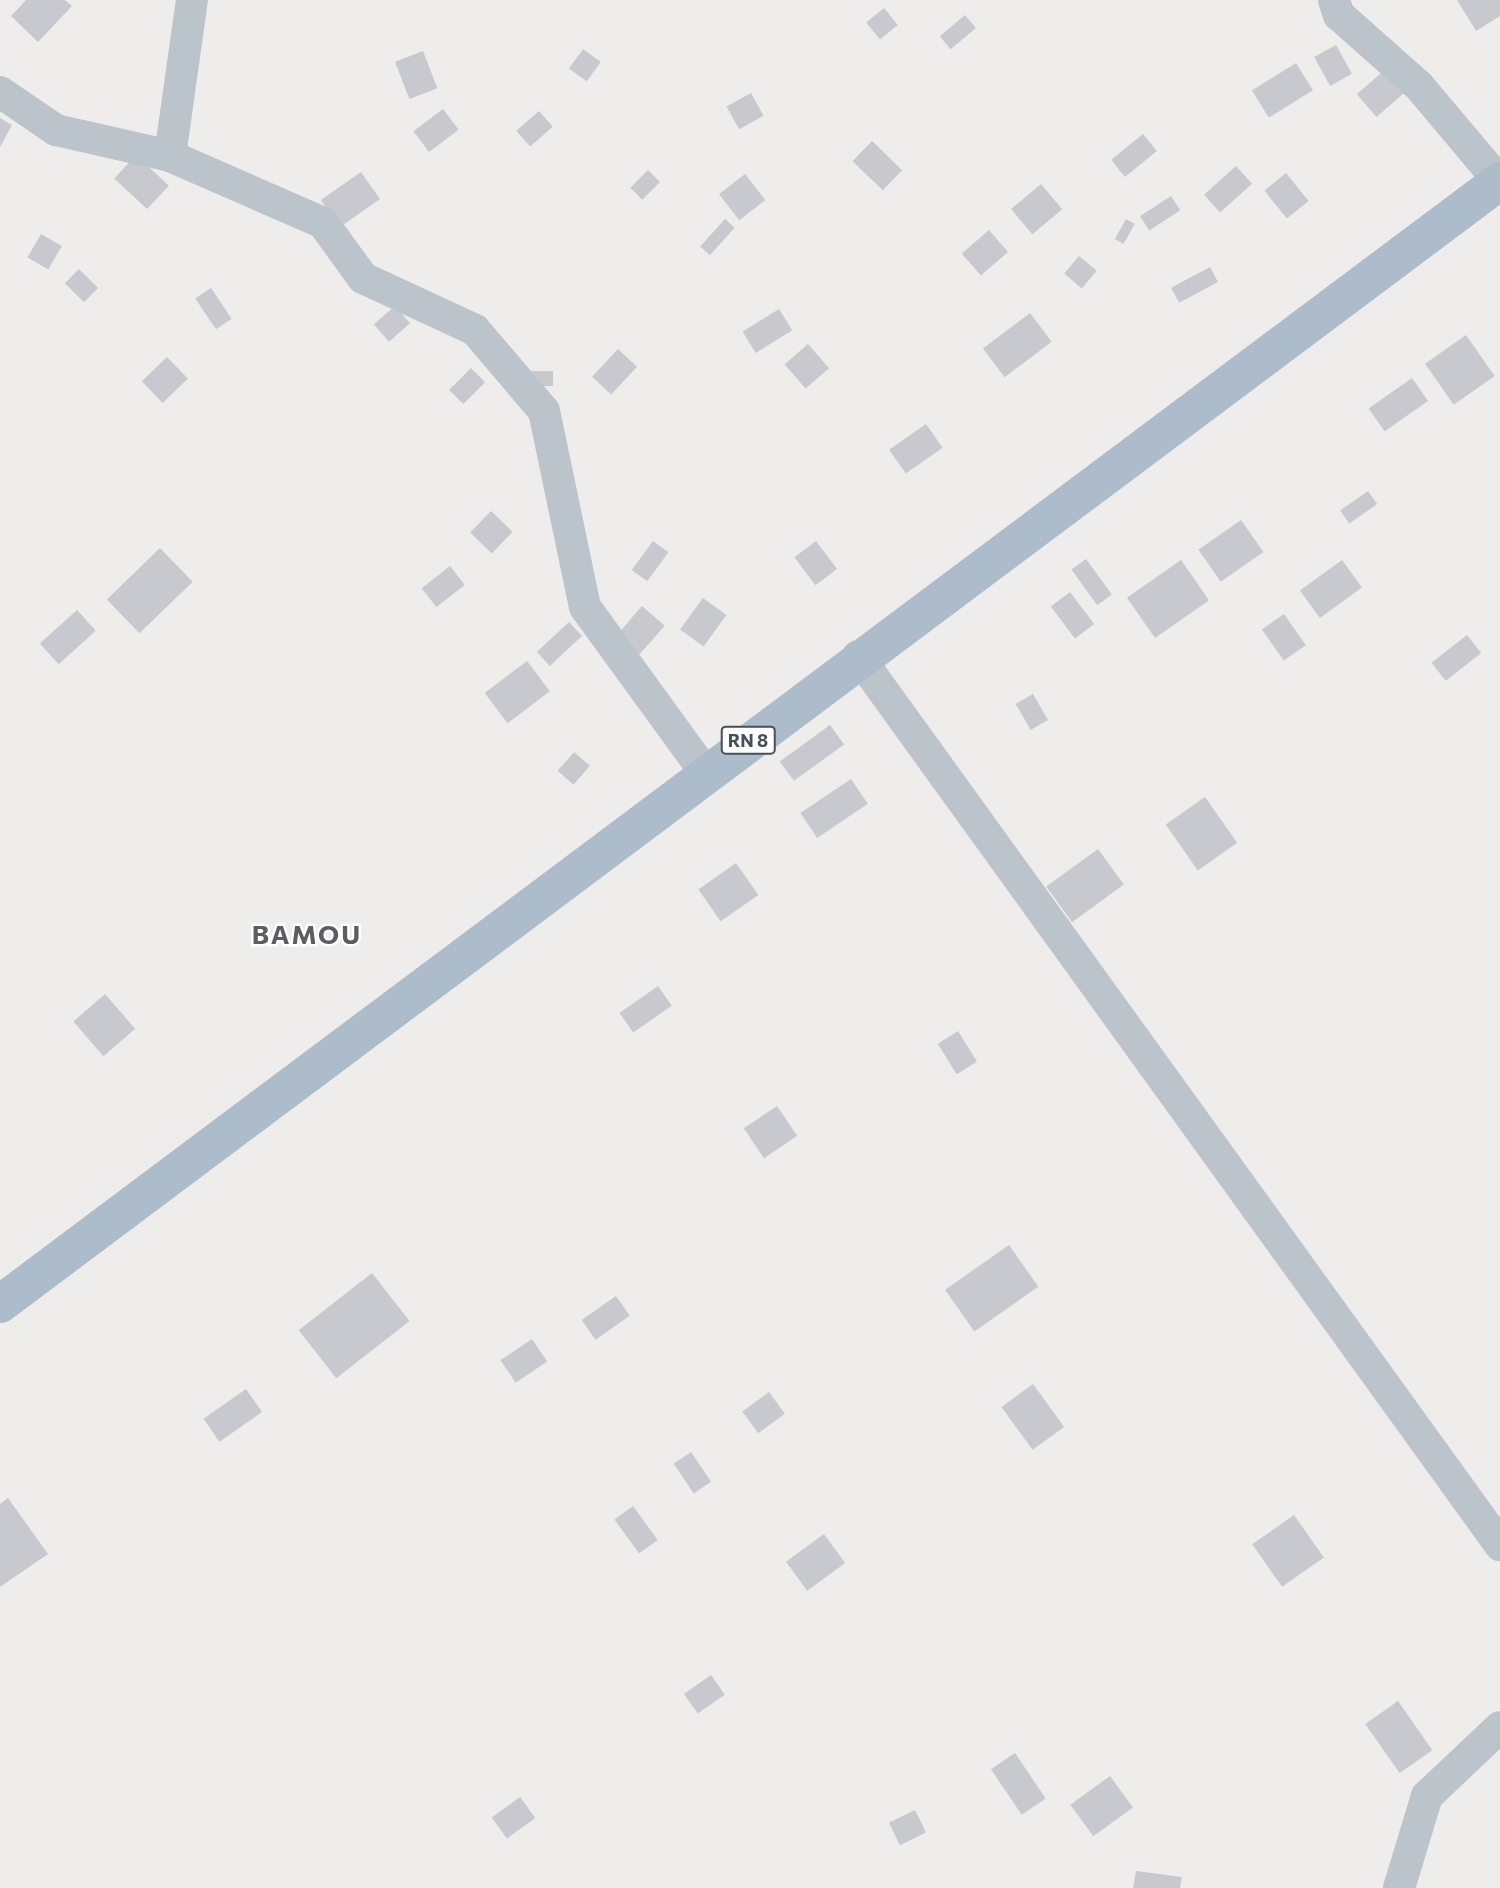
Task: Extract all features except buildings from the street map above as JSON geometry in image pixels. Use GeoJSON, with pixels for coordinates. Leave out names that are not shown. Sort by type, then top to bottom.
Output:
{"type":"FeatureCollection","features":[{"type":"Feature","properties":{"kind":"main road","name":"RN 8"},"geometry":{"type":"LineString","coordinates":[[0,1304],[858,656],[1500,181]]}},
{"type":"Feature","properties":{"kind":"street"},"geometry":{"type":"LineString","coordinates":[[170,156],[192,0]]}},
{"type":"Feature","properties":{"kind":"street"},"geometry":{"type":"LineString","coordinates":[[1334,0],[1339,15],[1419,86],[1500,181]]}},
{"type":"Feature","properties":{"kind":"street"},"geometry":{"type":"LineString","coordinates":[[0,92],[56,130],[170,156],[323,223],[363,278],[475,330],[544,411],[585,607],[705,772]]}},
{"type":"Feature","properties":{"kind":"street"},"geometry":{"type":"LineString","coordinates":[[858,656],[1500,1545]]}},
{"type":"Feature","properties":{"kind":"street"},"geometry":{"type":"LineString","coordinates":[[1399,1888],[1427,1796],[1500,1727]]}},
{"type":"Feature","properties":{"kind":"district","name":"BAMOU"},"geometry":{"type":"Point","coordinates":[307,934]}}]}
